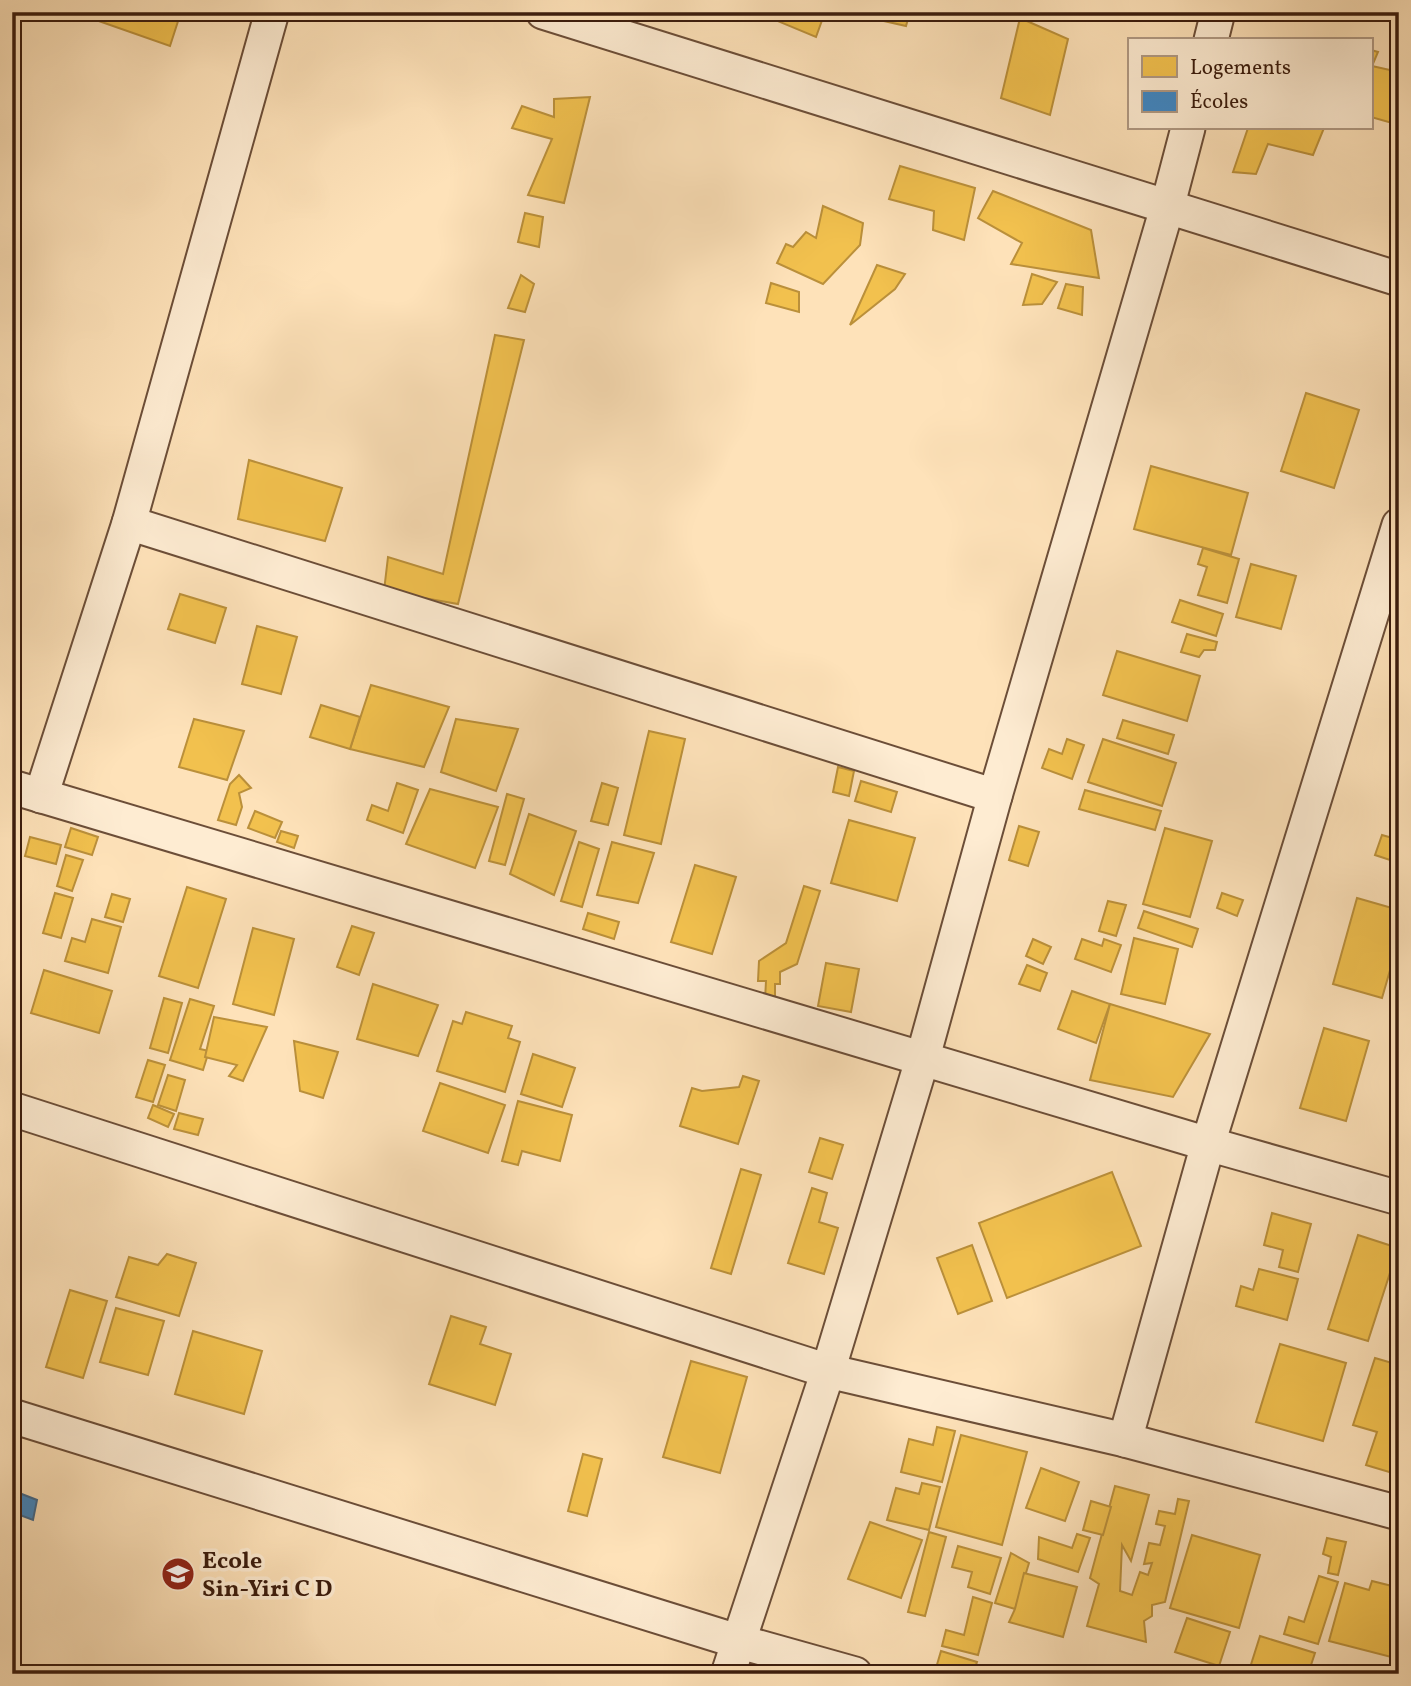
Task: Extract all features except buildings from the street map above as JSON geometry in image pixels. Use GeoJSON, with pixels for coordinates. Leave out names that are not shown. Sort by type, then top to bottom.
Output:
{"type":"FeatureCollection","features":[{"type":"Feature","properties":{"kind":"street"},"geometry":{"type":"LineString","coordinates":[[272,12],[129,523],[27,791],[1208,1144],[1399,1198]]}},
{"type":"Feature","properties":{"kind":"street"},"geometry":{"type":"LineString","coordinates":[[543,12],[1399,279]]}},
{"type":"Feature","properties":{"kind":"street"},"geometry":{"type":"LineString","coordinates":[[1212,38],[1218,12]]}},
{"type":"Feature","properties":{"kind":"street"},"geometry":{"type":"LineString","coordinates":[[728,1674],[828,1371],[923,1057],[995,796],[1187,130]]}},
{"type":"Feature","properties":{"kind":"street"},"geometry":{"type":"LineString","coordinates":[[129,523],[995,796]]}},
{"type":"Feature","properties":{"kind":"street"},"geometry":{"type":"LineString","coordinates":[[1125,1440],[1208,1144],[1393,569],[1399,525]]}},
{"type":"Feature","properties":{"kind":"street"},"geometry":{"type":"LineString","coordinates":[[12,1109],[828,1371],[1125,1440],[1399,1513]]}},
{"type":"Feature","properties":{"kind":"street"},"geometry":{"type":"LineString","coordinates":[[12,1416],[737,1641],[855,1674]]}},
{"type":"Feature","properties":{"kind":"place","name":"Ecole Sin-Yiri C D"},"geometry":{"type":"Point","coordinates":[178,1574]}}]}
